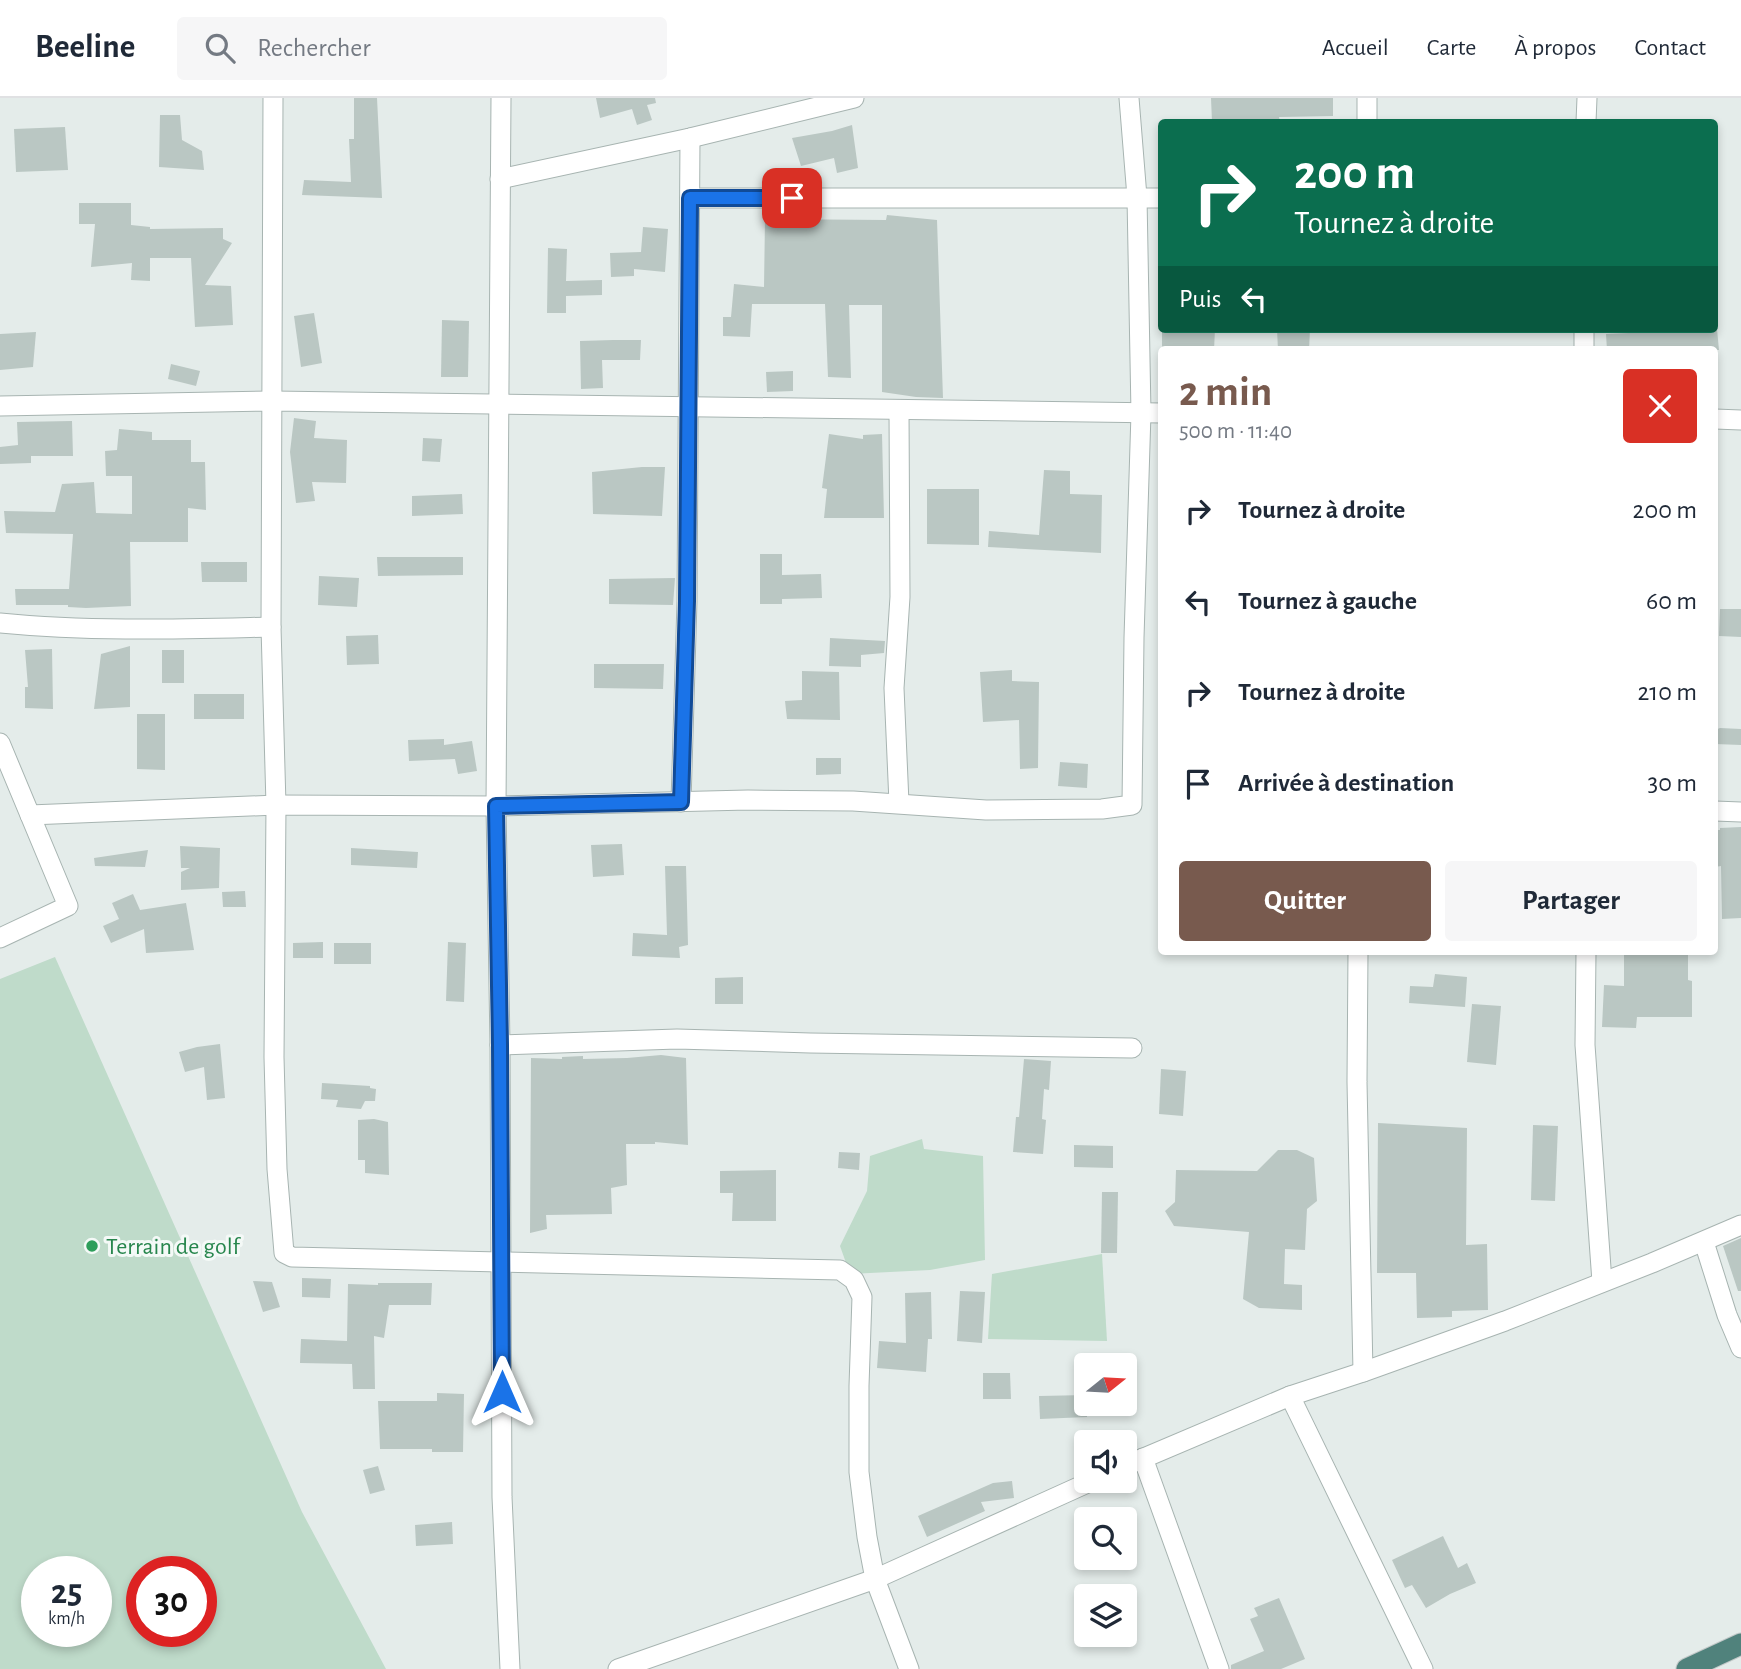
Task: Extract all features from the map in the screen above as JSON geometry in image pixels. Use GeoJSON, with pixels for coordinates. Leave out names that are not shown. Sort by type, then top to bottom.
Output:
{"type":"FeatureCollection","features":[{"type":"Feature","properties":{"kind":"highway"},"geometry":{"type":"LineString","coordinates":[[1687,1669],[1741,1644]]}},
{"type":"Feature","properties":{"kind":"street"},"geometry":{"type":"LineString","coordinates":[[273,98],[271,627],[276,806],[274,1057],[277,1169],[284,1252],[292,1257],[840,1270],[848,1274],[862,1297],[859,1386],[859,1472],[862,1507],[875,1578],[909,1669]]}},
{"type":"Feature","properties":{"kind":"street"},"geometry":{"type":"LineString","coordinates":[[500,98],[496,806],[502,1497],[510,1669]]}},
{"type":"Feature","properties":{"kind":"street"},"geometry":{"type":"LineString","coordinates":[[500,179],[690,138],[854,98]]}},
{"type":"Feature","properties":{"kind":"street"},"geometry":{"type":"LineString","coordinates":[[30,815],[276,806],[496,806],[810,800],[986,810],[1102,809],[1132,805],[1134,638],[1142,413],[1137,197],[1129,98]]}},
{"type":"Feature","properties":{"kind":"street"},"geometry":{"type":"LineString","coordinates":[[1367,98],[1367,119]]}},
{"type":"Feature","properties":{"kind":"street"},"geometry":{"type":"LineString","coordinates":[[1586,119],[1587,98]]}},
{"type":"Feature","properties":{"kind":"street"},"geometry":{"type":"LineString","coordinates":[[681,802],[687,601],[690,138]]}},
{"type":"Feature","properties":{"kind":"street"},"geometry":{"type":"LineString","coordinates":[[690,198],[1158,198]]}},
{"type":"Feature","properties":{"kind":"street"},"geometry":{"type":"LineString","coordinates":[[0,406],[272,401],[1158,413]]}},
{"type":"Feature","properties":{"kind":"street"},"geometry":{"type":"LineString","coordinates":[[899,803],[894,688],[900,597],[900,410]]}},
{"type":"Feature","properties":{"kind":"street"},"geometry":{"type":"LineString","coordinates":[[1718,419],[1741,420]]}},
{"type":"Feature","properties":{"kind":"street"},"geometry":{"type":"LineString","coordinates":[[0,623],[108,630],[271,627]]}},
{"type":"Feature","properties":{"kind":"street"},"geometry":{"type":"LineString","coordinates":[[0,743],[68,906],[0,937]]}},
{"type":"Feature","properties":{"kind":"street"},"geometry":{"type":"LineString","coordinates":[[1718,811],[1741,812]]}},
{"type":"Feature","properties":{"kind":"street"},"geometry":{"type":"LineString","coordinates":[[1358,955],[1357,1082],[1363,1373]]}},
{"type":"Feature","properties":{"kind":"street"},"geometry":{"type":"LineString","coordinates":[[1586,955],[1586,1045],[1602,1282]]}},
{"type":"Feature","properties":{"kind":"street"},"geometry":{"type":"LineString","coordinates":[[500,1045],[677,1039],[1132,1048]]}},
{"type":"Feature","properties":{"kind":"street"},"geometry":{"type":"LineString","coordinates":[[1137,1461],[1290,1396],[1363,1373],[1505,1321],[1741,1225]]}},
{"type":"Feature","properties":{"kind":"street"},"geometry":{"type":"LineString","coordinates":[[1704,1242],[1727,1315],[1741,1348]]}},
{"type":"Feature","properties":{"kind":"street"},"geometry":{"type":"LineString","coordinates":[[1290,1396],[1423,1669]]}},
{"type":"Feature","properties":{"kind":"street"},"geometry":{"type":"LineString","coordinates":[[1137,1469],[1219,1669]]}},
{"type":"Feature","properties":{"kind":"street"},"geometry":{"type":"LineString","coordinates":[[618,1669],[875,1578],[1074,1489]]}},
{"type":"Feature","properties":{"kind":"green space","name":"Terrain de golf"},"geometry":{"type":"Polygon","coordinates":[[[55,957],[302,1512],[386,1669],[0,1669],[0,979],[55,957]]]}},
{"type":"Feature","properties":{"kind":"green space"},"geometry":{"type":"Polygon","coordinates":[[[922,1139],[924,1149],[983,1156],[985,1260],[930,1270],[850,1274],[840,1246],[867,1191],[870,1156],[922,1139]]]}},
{"type":"Feature","properties":{"kind":"green space"},"geometry":{"type":"Polygon","coordinates":[[[1102,1254],[1107,1341],[988,1339],[992,1274],[1102,1254]]]}},
{"type":"Feature","properties":{"kind":"building"},"geometry":{"type":"Polygon","coordinates":[[[354,98],[377,98],[382,198],[302,195],[304,180],[351,182],[349,139],[354,139],[354,98]]]}},
{"type":"Feature","properties":{"kind":"building"},"geometry":{"type":"Polygon","coordinates":[[[596,98],[655,98],[656,103],[647,105],[652,120],[637,125],[632,109],[600,118],[596,98]]]}},
{"type":"Feature","properties":{"kind":"building"},"geometry":{"type":"Polygon","coordinates":[[[1211,98],[1333,98],[1333,116],[1212,119],[1211,98]]]}},
{"type":"Feature","properties":{"kind":"building"},"geometry":{"type":"Polygon","coordinates":[[[160,115],[180,115],[182,140],[202,151],[204,170],[159,167],[160,115]]]}},
{"type":"Feature","properties":{"kind":"building"},"geometry":{"type":"Polygon","coordinates":[[[852,125],[858,168],[837,173],[834,158],[801,166],[792,138],[852,125]]]}},
{"type":"Feature","properties":{"kind":"building"},"geometry":{"type":"Polygon","coordinates":[[[65,127],[68,170],[16,172],[14,129],[65,127]]]}},
{"type":"Feature","properties":{"kind":"building"},"geometry":{"type":"Polygon","coordinates":[[[79,203],[131,203],[131,225],[150,229],[223,228],[223,239],[232,243],[205,285],[231,286],[233,325],[195,327],[191,258],[150,258],[150,281],[131,280],[132,263],[91,267],[95,224],[79,224],[79,203]]]}},
{"type":"Feature","properties":{"kind":"building"},"geometry":{"type":"Polygon","coordinates":[[[887,215],[937,220],[943,398],[882,392],[882,305],[849,305],[851,378],[828,377],[825,304],[752,304],[750,337],[723,336],[723,317],[731,317],[734,284],[764,287],[765,219],[886,220],[887,215]]]}},
{"type":"Feature","properties":{"kind":"building"},"geometry":{"type":"Polygon","coordinates":[[[643,227],[668,229],[665,272],[634,269],[634,276],[611,277],[610,253],[641,252],[643,227]]]}},
{"type":"Feature","properties":{"kind":"building"},"geometry":{"type":"Polygon","coordinates":[[[548,248],[567,249],[566,281],[602,280],[602,295],[566,296],[566,313],[547,313],[548,248]]]}},
{"type":"Feature","properties":{"kind":"building"},"geometry":{"type":"Polygon","coordinates":[[[314,313],[322,363],[301,367],[294,316],[314,313]]]}},
{"type":"Feature","properties":{"kind":"building"},"geometry":{"type":"Polygon","coordinates":[[[442,320],[469,321],[468,377],[441,377],[442,320]]]}},
{"type":"Feature","properties":{"kind":"building"},"geometry":{"type":"Polygon","coordinates":[[[36,332],[33,367],[0,370],[0,334],[36,332]]]}},
{"type":"Feature","properties":{"kind":"building"},"geometry":{"type":"Polygon","coordinates":[[[1162,333],[1215,333],[1214,346],[1162,346],[1162,333]]]}},
{"type":"Feature","properties":{"kind":"building"},"geometry":{"type":"Polygon","coordinates":[[[1277,333],[1310,333],[1309,346],[1278,346],[1277,333]]]}},
{"type":"Feature","properties":{"kind":"building"},"geometry":{"type":"Polygon","coordinates":[[[1717,333],[1719,350],[1718,346],[1607,346],[1606,334],[1717,333]]]}},
{"type":"Feature","properties":{"kind":"building"},"geometry":{"type":"Polygon","coordinates":[[[641,340],[640,360],[602,360],[603,388],[581,389],[580,341],[641,340]]]}},
{"type":"Feature","properties":{"kind":"building"},"geometry":{"type":"Polygon","coordinates":[[[171,364],[200,371],[196,386],[168,379],[171,364]]]}},
{"type":"Feature","properties":{"kind":"building"},"geometry":{"type":"Polygon","coordinates":[[[793,371],[793,391],[767,392],[766,372],[793,371]]]}},
{"type":"Feature","properties":{"kind":"building"},"geometry":{"type":"Polygon","coordinates":[[[294,418],[316,421],[314,438],[347,440],[346,483],[312,482],[315,501],[296,503],[290,452],[294,418]]]}},
{"type":"Feature","properties":{"kind":"building"},"geometry":{"type":"Polygon","coordinates":[[[72,421],[73,456],[31,456],[31,463],[0,464],[0,447],[18,445],[17,422],[72,421]]]}},
{"type":"Feature","properties":{"kind":"building"},"geometry":{"type":"Polygon","coordinates":[[[119,429],[152,432],[152,440],[191,440],[191,462],[205,462],[206,510],[188,508],[188,542],[130,542],[131,606],[86,608],[68,605],[16,605],[15,589],[69,589],[73,534],[6,533],[4,511],[55,512],[62,484],[94,482],[96,513],[132,514],[132,476],[106,476],[105,451],[117,450],[119,429]]]}},
{"type":"Feature","properties":{"kind":"building"},"geometry":{"type":"Polygon","coordinates":[[[829,434],[863,439],[863,435],[882,434],[884,518],[824,518],[827,489],[822,488],[829,434]]]}},
{"type":"Feature","properties":{"kind":"building"},"geometry":{"type":"Polygon","coordinates":[[[423,438],[442,439],[440,462],[422,461],[423,438]]]}},
{"type":"Feature","properties":{"kind":"building"},"geometry":{"type":"Polygon","coordinates":[[[665,467],[662,516],[593,514],[592,472],[665,467]]]}},
{"type":"Feature","properties":{"kind":"building"},"geometry":{"type":"Polygon","coordinates":[[[1044,470],[1070,471],[1070,494],[1102,495],[1101,553],[988,547],[989,531],[1039,535],[1044,470]]]}},
{"type":"Feature","properties":{"kind":"building"},"geometry":{"type":"Polygon","coordinates":[[[927,489],[979,489],[979,545],[927,544],[927,489]]]}},
{"type":"Feature","properties":{"kind":"building"},"geometry":{"type":"Polygon","coordinates":[[[462,494],[463,514],[412,516],[412,496],[462,494]]]}},
{"type":"Feature","properties":{"kind":"building"},"geometry":{"type":"Polygon","coordinates":[[[760,554],[782,554],[782,575],[821,574],[822,598],[782,599],[782,604],[760,604],[760,554]]]}},
{"type":"Feature","properties":{"kind":"building"},"geometry":{"type":"Polygon","coordinates":[[[377,557],[463,557],[463,575],[378,576],[377,557]]]}},
{"type":"Feature","properties":{"kind":"building"},"geometry":{"type":"Polygon","coordinates":[[[201,562],[247,562],[247,582],[202,582],[201,562]]]}},
{"type":"Feature","properties":{"kind":"building"},"geometry":{"type":"Polygon","coordinates":[[[319,576],[359,578],[357,607],[318,605],[319,576]]]}},
{"type":"Feature","properties":{"kind":"building"},"geometry":{"type":"Polygon","coordinates":[[[675,578],[673,605],[609,604],[609,579],[675,578]]]}},
{"type":"Feature","properties":{"kind":"building"},"geometry":{"type":"Polygon","coordinates":[[[1720,609],[1741,609],[1741,637],[1719,636],[1720,609]]]}},
{"type":"Feature","properties":{"kind":"building"},"geometry":{"type":"Polygon","coordinates":[[[378,635],[379,664],[347,665],[346,636],[378,635]]]}},
{"type":"Feature","properties":{"kind":"building"},"geometry":{"type":"Polygon","coordinates":[[[830,638],[885,641],[884,653],[861,655],[861,667],[829,666],[830,638]]]}},
{"type":"Feature","properties":{"kind":"building"},"geometry":{"type":"Polygon","coordinates":[[[130,646],[130,707],[94,709],[101,654],[130,646]]]}},
{"type":"Feature","properties":{"kind":"building"},"geometry":{"type":"Polygon","coordinates":[[[52,649],[53,709],[25,708],[25,687],[28,687],[25,650],[52,649]]]}},
{"type":"Feature","properties":{"kind":"building"},"geometry":{"type":"Polygon","coordinates":[[[162,650],[184,650],[184,683],[162,683],[162,650]]]}},
{"type":"Feature","properties":{"kind":"building"},"geometry":{"type":"Polygon","coordinates":[[[594,664],[664,664],[663,689],[594,688],[594,664]]]}},
{"type":"Feature","properties":{"kind":"building"},"geometry":{"type":"Polygon","coordinates":[[[1012,670],[1012,681],[1039,682],[1038,768],[1020,769],[1019,720],[983,722],[980,672],[1012,670]]]}},
{"type":"Feature","properties":{"kind":"building"},"geometry":{"type":"Polygon","coordinates":[[[802,671],[839,672],[840,720],[787,719],[785,701],[802,700],[802,671]]]}},
{"type":"Feature","properties":{"kind":"building"},"geometry":{"type":"Polygon","coordinates":[[[194,694],[244,694],[244,719],[194,719],[194,694]]]}},
{"type":"Feature","properties":{"kind":"building"},"geometry":{"type":"Polygon","coordinates":[[[137,714],[165,714],[165,770],[137,769],[137,714]]]}},
{"type":"Feature","properties":{"kind":"building"},"geometry":{"type":"Polygon","coordinates":[[[1718,729],[1741,729],[1741,745],[1718,744],[1718,729]]]}},
{"type":"Feature","properties":{"kind":"building"},"geometry":{"type":"Polygon","coordinates":[[[444,739],[444,745],[472,741],[477,771],[458,774],[455,759],[409,761],[408,740],[444,739]]]}},
{"type":"Feature","properties":{"kind":"building"},"geometry":{"type":"Polygon","coordinates":[[[816,758],[841,758],[841,774],[816,775],[816,758]]]}},
{"type":"Feature","properties":{"kind":"building"},"geometry":{"type":"Polygon","coordinates":[[[1060,762],[1088,764],[1087,788],[1058,786],[1060,762]]]}},
{"type":"Feature","properties":{"kind":"building"},"geometry":{"type":"Polygon","coordinates":[[[1741,827],[1741,918],[1722,919],[1721,866],[1718,866],[1720,828],[1741,827]]]}},
{"type":"Feature","properties":{"kind":"building"},"geometry":{"type":"Polygon","coordinates":[[[622,844],[624,875],[593,877],[591,845],[622,844]]]}},
{"type":"Feature","properties":{"kind":"building"},"geometry":{"type":"Polygon","coordinates":[[[180,846],[220,848],[219,888],[181,890],[181,872],[190,868],[181,868],[180,846]]]}},
{"type":"Feature","properties":{"kind":"building"},"geometry":{"type":"Polygon","coordinates":[[[351,848],[418,852],[417,868],[351,865],[351,848]]]}},
{"type":"Feature","properties":{"kind":"building"},"geometry":{"type":"Polygon","coordinates":[[[148,850],[145,867],[95,866],[94,858],[148,850]]]}},
{"type":"Feature","properties":{"kind":"building"},"geometry":{"type":"Polygon","coordinates":[[[665,866],[686,866],[688,945],[679,947],[680,958],[632,956],[633,933],[667,935],[665,866]]]}},
{"type":"Feature","properties":{"kind":"building"},"geometry":{"type":"Polygon","coordinates":[[[245,891],[246,907],[223,907],[222,892],[245,891]]]}},
{"type":"Feature","properties":{"kind":"building"},"geometry":{"type":"Polygon","coordinates":[[[133,894],[140,910],[186,903],[194,950],[146,953],[144,929],[111,943],[103,926],[119,919],[112,903],[133,894]]]}},
{"type":"Feature","properties":{"kind":"building"},"geometry":{"type":"Polygon","coordinates":[[[323,942],[323,958],[293,958],[293,943],[323,942]]]}},
{"type":"Feature","properties":{"kind":"building"},"geometry":{"type":"Polygon","coordinates":[[[448,942],[466,943],[464,1002],[446,1001],[448,942]]]}},
{"type":"Feature","properties":{"kind":"building"},"geometry":{"type":"Polygon","coordinates":[[[334,943],[371,943],[371,964],[334,964],[334,943]]]}},
{"type":"Feature","properties":{"kind":"building"},"geometry":{"type":"Polygon","coordinates":[[[1624,955],[1688,955],[1688,980],[1692,981],[1692,1017],[1637,1017],[1636,1028],[1602,1027],[1604,985],[1624,986],[1624,955]]]}},
{"type":"Feature","properties":{"kind":"building"},"geometry":{"type":"Polygon","coordinates":[[[1435,974],[1467,977],[1465,1007],[1409,1003],[1410,986],[1433,987],[1435,974]]]}},
{"type":"Feature","properties":{"kind":"building"},"geometry":{"type":"Polygon","coordinates":[[[743,977],[743,1004],[715,1004],[715,978],[743,977]]]}},
{"type":"Feature","properties":{"kind":"building"},"geometry":{"type":"Polygon","coordinates":[[[1472,1004],[1501,1006],[1496,1065],[1467,1062],[1472,1004]]]}},
{"type":"Feature","properties":{"kind":"building"},"geometry":{"type":"Polygon","coordinates":[[[220,1044],[225,1098],[207,1100],[204,1067],[185,1072],[179,1052],[220,1044]]]}},
{"type":"Feature","properties":{"kind":"building"},"geometry":{"type":"Polygon","coordinates":[[[661,1055],[686,1058],[688,1145],[655,1142],[626,1144],[627,1185],[611,1188],[612,1214],[546,1215],[547,1229],[530,1233],[531,1058],[627,1058],[661,1055]]]}},
{"type":"Feature","properties":{"kind":"building"},"geometry":{"type":"Polygon","coordinates":[[[1024,1059],[1051,1061],[1049,1090],[1044,1089],[1042,1119],[1046,1120],[1043,1154],[1013,1152],[1024,1059]]]}},
{"type":"Feature","properties":{"kind":"building"},"geometry":{"type":"Polygon","coordinates":[[[1161,1069],[1186,1071],[1183,1116],[1159,1114],[1161,1069]]]}},
{"type":"Feature","properties":{"kind":"building"},"geometry":{"type":"Polygon","coordinates":[[[322,1083],[370,1086],[376,1089],[375,1101],[365,1101],[361,1109],[336,1107],[338,1100],[321,1099],[322,1083]]]}},
{"type":"Feature","properties":{"kind":"building"},"geometry":{"type":"Polygon","coordinates":[[[358,1120],[388,1122],[389,1175],[365,1173],[365,1160],[358,1160],[358,1120]]]}},
{"type":"Feature","properties":{"kind":"building"},"geometry":{"type":"Polygon","coordinates":[[[1378,1123],[1467,1128],[1466,1245],[1487,1244],[1488,1310],[1452,1311],[1452,1317],[1417,1318],[1416,1273],[1377,1273],[1378,1123]]]}},
{"type":"Feature","properties":{"kind":"building"},"geometry":{"type":"Polygon","coordinates":[[[1533,1125],[1558,1126],[1555,1201],[1531,1200],[1533,1125]]]}},
{"type":"Feature","properties":{"kind":"building"},"geometry":{"type":"Polygon","coordinates":[[[1074,1145],[1113,1146],[1113,1168],[1074,1167],[1074,1145]]]}},
{"type":"Feature","properties":{"kind":"building"},"geometry":{"type":"Polygon","coordinates":[[[1278,1150],[1297,1150],[1314,1158],[1317,1201],[1307,1209],[1305,1250],[1285,1249],[1284,1284],[1302,1285],[1302,1310],[1259,1308],[1243,1299],[1249,1232],[1174,1226],[1165,1211],[1175,1202],[1176,1170],[1257,1171],[1278,1150]]]}},
{"type":"Feature","properties":{"kind":"building"},"geometry":{"type":"Polygon","coordinates":[[[839,1152],[860,1153],[859,1170],[838,1168],[839,1152]]]}},
{"type":"Feature","properties":{"kind":"building"},"geometry":{"type":"Polygon","coordinates":[[[776,1170],[776,1221],[732,1221],[733,1193],[720,1193],[720,1171],[776,1170]]]}},
{"type":"Feature","properties":{"kind":"building"},"geometry":{"type":"Polygon","coordinates":[[[1102,1192],[1118,1192],[1117,1253],[1101,1253],[1102,1192]]]}},
{"type":"Feature","properties":{"kind":"building"},"geometry":{"type":"Polygon","coordinates":[[[1741,1238],[1741,1291],[1738,1291],[1723,1246],[1741,1238]]]}},
{"type":"Feature","properties":{"kind":"building"},"geometry":{"type":"Polygon","coordinates":[[[302,1278],[331,1279],[330,1298],[302,1297],[302,1278]]]}},
{"type":"Feature","properties":{"kind":"building"},"geometry":{"type":"Polygon","coordinates":[[[253,1281],[272,1282],[280,1307],[263,1312],[253,1281]]]}},
{"type":"Feature","properties":{"kind":"building"},"geometry":{"type":"Polygon","coordinates":[[[432,1283],[431,1305],[389,1305],[384,1338],[374,1336],[375,1389],[353,1389],[352,1364],[300,1363],[301,1339],[347,1341],[348,1284],[432,1283]]]}},
{"type":"Feature","properties":{"kind":"building"},"geometry":{"type":"Polygon","coordinates":[[[960,1291],[985,1292],[982,1343],[957,1341],[960,1291]]]}},
{"type":"Feature","properties":{"kind":"building"},"geometry":{"type":"Polygon","coordinates":[[[931,1292],[932,1339],[928,1339],[926,1372],[877,1368],[879,1341],[906,1343],[905,1293],[931,1292]]]}},
{"type":"Feature","properties":{"kind":"building"},"geometry":{"type":"Polygon","coordinates":[[[983,1373],[1010,1373],[1011,1399],[983,1399],[983,1373]]]}},
{"type":"Feature","properties":{"kind":"building"},"geometry":{"type":"Polygon","coordinates":[[[437,1393],[464,1394],[463,1452],[380,1449],[378,1401],[437,1401],[437,1393]]]}},
{"type":"Feature","properties":{"kind":"building"},"geometry":{"type":"Polygon","coordinates":[[[1074,1395],[1074,1416],[1087,1417],[1040,1419],[1039,1396],[1074,1395]]]}},
{"type":"Feature","properties":{"kind":"building"},"geometry":{"type":"Polygon","coordinates":[[[378,1466],[385,1490],[370,1494],[363,1470],[378,1466]]]}},
{"type":"Feature","properties":{"kind":"building"},"geometry":{"type":"Polygon","coordinates":[[[1012,1481],[1014,1498],[981,1502],[985,1511],[927,1537],[918,1516],[993,1483],[1012,1481]]]}},
{"type":"Feature","properties":{"kind":"building"},"geometry":{"type":"Polygon","coordinates":[[[452,1522],[453,1544],[416,1546],[415,1525],[452,1522]]]}},
{"type":"Feature","properties":{"kind":"building"},"geometry":{"type":"Polygon","coordinates":[[[1443,1536],[1458,1568],[1467,1563],[1476,1583],[1426,1608],[1412,1585],[1405,1588],[1392,1560],[1443,1536]]]}},
{"type":"Feature","properties":{"kind":"building"},"geometry":{"type":"Polygon","coordinates":[[[1279,1598],[1305,1659],[1281,1669],[1231,1669],[1231,1665],[1264,1651],[1250,1619],[1258,1616],[1254,1608],[1279,1598]]]}},
{"type":"Feature","properties":{"kind":"place","name":"Terrain de golf"},"geometry":{"type":"Point","coordinates":[92,1246]}},
{"type":"Feature","properties":{"kind":"route"},"geometry":{"type":"LineString","coordinates":[[502,1392],[496,806],[681,802],[687,601],[690,198],[792,198]]}}]}
